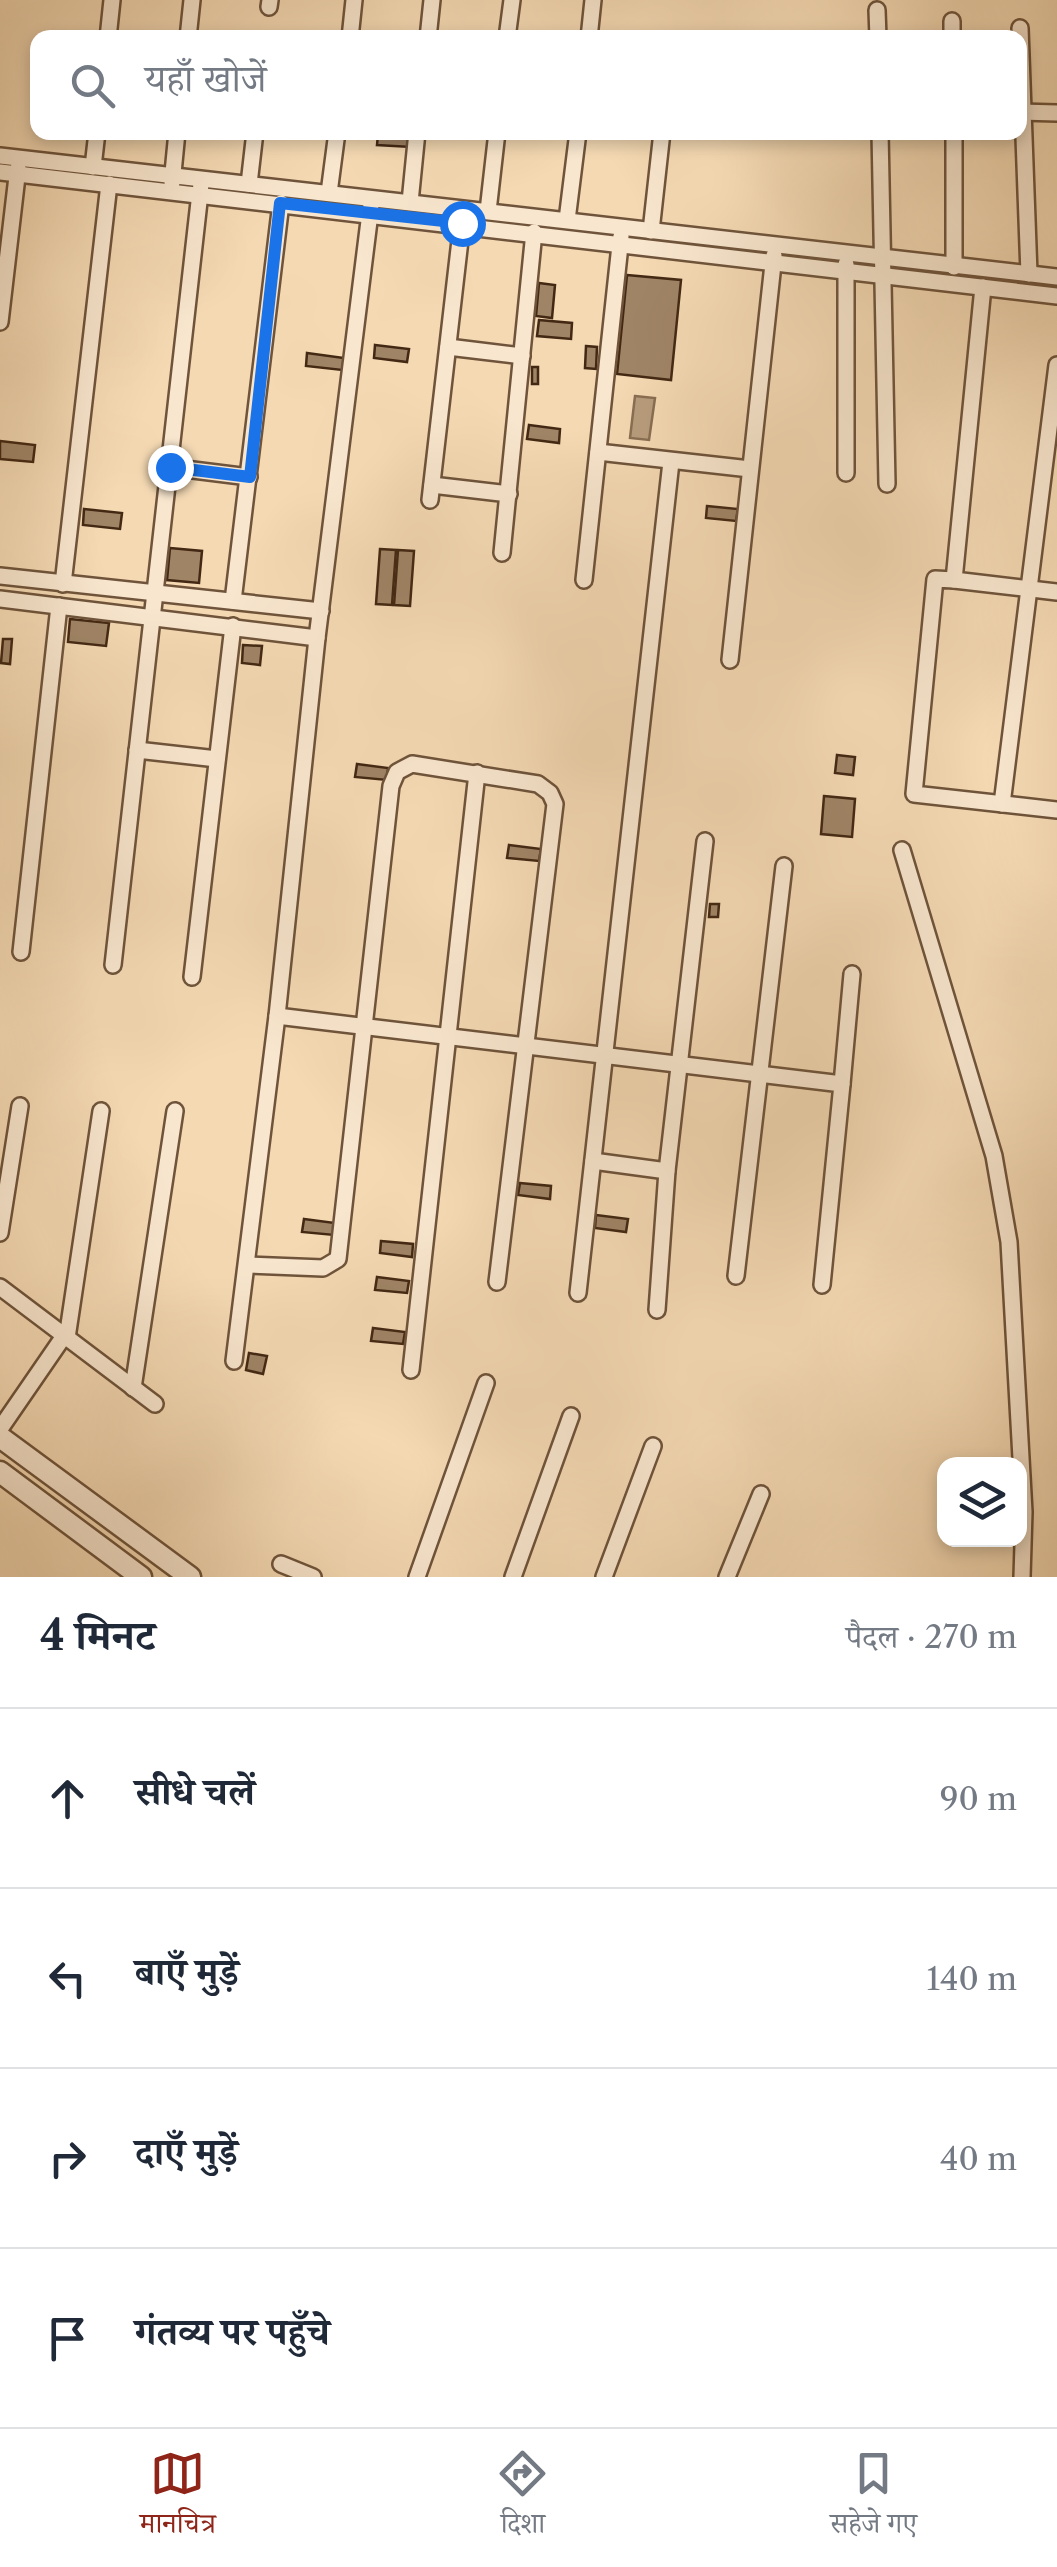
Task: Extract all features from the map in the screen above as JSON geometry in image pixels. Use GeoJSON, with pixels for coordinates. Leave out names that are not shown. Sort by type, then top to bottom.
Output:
{"type":"FeatureCollection","features":[{"type":"Feature","properties":{"kind":"street"},"geometry":{"type":"LineString","coordinates":[[109,30],[112,0]]}},
{"type":"Feature","properties":{"kind":"street"},"geometry":{"type":"LineString","coordinates":[[189,30],[192,0]]}},
{"type":"Feature","properties":{"kind":"street"},"geometry":{"type":"LineString","coordinates":[[351,30],[354,0]]}},
{"type":"Feature","properties":{"kind":"street"},"geometry":{"type":"LineString","coordinates":[[429,30],[432,0]]}},
{"type":"Feature","properties":{"kind":"street"},"geometry":{"type":"LineString","coordinates":[[508,30],[512,0]]}},
{"type":"Feature","properties":{"kind":"street"},"geometry":{"type":"LineString","coordinates":[[591,30],[593,0]]}},
{"type":"Feature","properties":{"kind":"street"},"geometry":{"type":"LineString","coordinates":[[877,10],[878,30]]}},
{"type":"Feature","properties":{"kind":"street"},"geometry":{"type":"LineString","coordinates":[[1027,112],[1057,113]]}},
{"type":"Feature","properties":{"kind":"street"},"geometry":{"type":"LineString","coordinates":[[93,167],[96,140]]}},
{"type":"Feature","properties":{"kind":"street"},"geometry":{"type":"LineString","coordinates":[[172,183],[177,140]]}},
{"type":"Feature","properties":{"kind":"street"},"geometry":{"type":"LineString","coordinates":[[250,184],[254,140]]}},
{"type":"Feature","properties":{"kind":"street"},"geometry":{"type":"LineString","coordinates":[[329,193],[336,140]]}},
{"type":"Feature","properties":{"kind":"street"},"geometry":{"type":"LineString","coordinates":[[410,202],[416,140]]}},
{"type":"Feature","properties":{"kind":"street"},"geometry":{"type":"LineString","coordinates":[[488,211],[496,140]]}},
{"type":"Feature","properties":{"kind":"street"},"geometry":{"type":"LineString","coordinates":[[567,220],[577,140]]}},
{"type":"Feature","properties":{"kind":"street"},"geometry":{"type":"LineString","coordinates":[[651,231],[661,140]]}},
{"type":"Feature","properties":{"kind":"street"},"geometry":{"type":"LineString","coordinates":[[880,140],[887,484]]}},
{"type":"Feature","properties":{"kind":"street"},"geometry":{"type":"LineString","coordinates":[[954,140],[954,266]]}},
{"type":"Feature","properties":{"kind":"street"},"geometry":{"type":"LineString","coordinates":[[1022,140],[1029,274]]}},
{"type":"Feature","properties":{"kind":"street"},"geometry":{"type":"LineString","coordinates":[[0,156],[12,168],[110,184],[172,183]]}},
{"type":"Feature","properties":{"kind":"street"},"geometry":{"type":"LineString","coordinates":[[12,168],[93,167],[280,203],[410,202],[567,220],[622,235],[651,231],[774,253]]}},
{"type":"Feature","properties":{"kind":"street"},"geometry":{"type":"LineString","coordinates":[[0,322],[12,168]]}},
{"type":"Feature","properties":{"kind":"street"},"geometry":{"type":"LineString","coordinates":[[63,584],[110,184]]}},
{"type":"Feature","properties":{"kind":"street"},"geometry":{"type":"LineString","coordinates":[[201,186],[250,184],[329,193],[462,223],[534,232],[622,235],[774,253],[1057,296]]}},
{"type":"Feature","properties":{"kind":"street"},"geometry":{"type":"LineString","coordinates":[[112,964],[201,186]]}},
{"type":"Feature","properties":{"kind":"street"},"geometry":{"type":"LineString","coordinates":[[233,601],[280,203]]}},
{"type":"Feature","properties":{"kind":"street"},"geometry":{"type":"LineString","coordinates":[[234,1360],[371,205]]}},
{"type":"Feature","properties":{"kind":"street"},"geometry":{"type":"LineString","coordinates":[[462,223],[431,493],[509,494]]}},
{"type":"Feature","properties":{"kind":"street"},"geometry":{"type":"LineString","coordinates":[[502,552],[534,232]]}},
{"type":"Feature","properties":{"kind":"street"},"geometry":{"type":"LineString","coordinates":[[584,580],[622,235]]}},
{"type":"Feature","properties":{"kind":"street"},"geometry":{"type":"LineString","coordinates":[[730,660],[774,253]]}},
{"type":"Feature","properties":{"kind":"street"},"geometry":{"type":"LineString","coordinates":[[846,474],[847,263]]}},
{"type":"Feature","properties":{"kind":"street"},"geometry":{"type":"LineString","coordinates":[[883,267],[954,266],[1057,277]]}},
{"type":"Feature","properties":{"kind":"street"},"geometry":{"type":"LineString","coordinates":[[954,580],[983,287]]}},
{"type":"Feature","properties":{"kind":"street"},"geometry":{"type":"LineString","coordinates":[[448,347],[522,356]]}},
{"type":"Feature","properties":{"kind":"street"},"geometry":{"type":"LineString","coordinates":[[1002,804],[1057,365]]}},
{"type":"Feature","properties":{"kind":"street"},"geometry":{"type":"LineString","coordinates":[[598,452],[750,469]]}},
{"type":"Feature","properties":{"kind":"street"},"geometry":{"type":"LineString","coordinates":[[578,1293],[672,462]]}},
{"type":"Feature","properties":{"kind":"street"},"geometry":{"type":"LineString","coordinates":[[170,467],[250,477]]}},
{"type":"Feature","properties":{"kind":"street"},"geometry":{"type":"LineString","coordinates":[[0,576],[321,611]]}},
{"type":"Feature","properties":{"kind":"street"},"geometry":{"type":"LineString","coordinates":[[1057,592],[935,579],[914,794],[1057,810]]}},
{"type":"Feature","properties":{"kind":"street"},"geometry":{"type":"LineString","coordinates":[[0,599],[317,638]]}},
{"type":"Feature","properties":{"kind":"street"},"geometry":{"type":"LineString","coordinates":[[21,952],[60,606]]}},
{"type":"Feature","properties":{"kind":"street"},"geometry":{"type":"LineString","coordinates":[[192,976],[233,626]]}},
{"type":"Feature","properties":{"kind":"street"},"geometry":{"type":"LineString","coordinates":[[137,750],[216,759]]}},
{"type":"Feature","properties":{"kind":"street"},"geometry":{"type":"LineString","coordinates":[[247,1265],[323,1268],[338,1259],[396,772],[412,764],[538,784],[550,792],[555,804],[497,1282]]}},
{"type":"Feature","properties":{"kind":"street"},"geometry":{"type":"LineString","coordinates":[[411,1370],[476,772]]}},
{"type":"Feature","properties":{"kind":"street"},"geometry":{"type":"LineString","coordinates":[[657,1310],[667,1171],[704,841]]}},
{"type":"Feature","properties":{"kind":"street"},"geometry":{"type":"LineString","coordinates":[[902,850],[994,1156],[1009,1242],[1024,1512],[1022,1577]]}},
{"type":"Feature","properties":{"kind":"street"},"geometry":{"type":"LineString","coordinates":[[736,1276],[763,1074],[784,866]]}},
{"type":"Feature","properties":{"kind":"street"},"geometry":{"type":"LineString","coordinates":[[822,1285],[852,974]]}},
{"type":"Feature","properties":{"kind":"street"},"geometry":{"type":"LineString","coordinates":[[277,1016],[842,1084]]}},
{"type":"Feature","properties":{"kind":"street"},"geometry":{"type":"LineString","coordinates":[[0,1232],[20,1106]]}},
{"type":"Feature","properties":{"kind":"street"},"geometry":{"type":"LineString","coordinates":[[0,1430],[65,1337],[101,1111]]}},
{"type":"Feature","properties":{"kind":"street"},"geometry":{"type":"LineString","coordinates":[[133,1388],[175,1111]]}},
{"type":"Feature","properties":{"kind":"street"},"geometry":{"type":"LineString","coordinates":[[593,1162],[667,1171]]}},
{"type":"Feature","properties":{"kind":"street"},"geometry":{"type":"LineString","coordinates":[[0,1287],[155,1404]]}},
{"type":"Feature","properties":{"kind":"street"},"geometry":{"type":"LineString","coordinates":[[416,1577],[486,1383]]}},
{"type":"Feature","properties":{"kind":"street"},"geometry":{"type":"LineString","coordinates":[[513,1577],[571,1416]]}},
{"type":"Feature","properties":{"kind":"street"},"geometry":{"type":"LineString","coordinates":[[0,1437],[190,1577]]}},
{"type":"Feature","properties":{"kind":"street"},"geometry":{"type":"LineString","coordinates":[[604,1577],[653,1446]]}},
{"type":"Feature","properties":{"kind":"street"},"geometry":{"type":"LineString","coordinates":[[0,1472],[141,1577]]}},
{"type":"Feature","properties":{"kind":"street"},"geometry":{"type":"LineString","coordinates":[[727,1577],[761,1494]]}},
{"type":"Feature","properties":{"kind":"street"},"geometry":{"type":"LineString","coordinates":[[280,1564],[314,1577]]}},
{"type":"Feature","properties":{"kind":"shaded area"},"geometry":{"type":"Polygon","coordinates":[[[635,396],[655,398],[649,440],[630,438],[635,396]]]}},
{"type":"Feature","properties":{"kind":"building"},"geometry":{"type":"Polygon","coordinates":[[[377,140],[411,140],[411,147],[377,145],[377,140]]]}},
{"type":"Feature","properties":{"kind":"building"},"geometry":{"type":"Polygon","coordinates":[[[627,275],[681,280],[671,380],[617,374],[627,275]]]}},
{"type":"Feature","properties":{"kind":"building"},"geometry":{"type":"Polygon","coordinates":[[[539,283],[555,285],[552,318],[536,316],[539,283]]]}},
{"type":"Feature","properties":{"kind":"building"},"geometry":{"type":"Polygon","coordinates":[[[539,320],[572,323],[571,339],[537,336],[539,320]]]}},
{"type":"Feature","properties":{"kind":"building"},"geometry":{"type":"Polygon","coordinates":[[[375,345],[409,349],[407,362],[374,358],[375,345]]]}},
{"type":"Feature","properties":{"kind":"building"},"geometry":{"type":"Polygon","coordinates":[[[586,346],[597,347],[596,369],[585,368],[586,346]]]}},
{"type":"Feature","properties":{"kind":"building"},"geometry":{"type":"Polygon","coordinates":[[[307,353],[344,358],[342,370],[306,366],[307,353]]]}},
{"type":"Feature","properties":{"kind":"building"},"geometry":{"type":"Polygon","coordinates":[[[532,367],[538,367],[538,384],[532,384],[532,367]]]}},
{"type":"Feature","properties":{"kind":"building"},"geometry":{"type":"Polygon","coordinates":[[[529,425],[560,429],[559,443],[527,439],[529,425]]]}},
{"type":"Feature","properties":{"kind":"building"},"geometry":{"type":"Polygon","coordinates":[[[0,441],[35,445],[33,462],[0,459],[0,441]]]}},
{"type":"Feature","properties":{"kind":"building"},"geometry":{"type":"Polygon","coordinates":[[[707,506],[738,509],[736,521],[706,518],[707,506]]]}},
{"type":"Feature","properties":{"kind":"building"},"geometry":{"type":"Polygon","coordinates":[[[84,509],[122,513],[120,529],[83,525],[84,509]]]}},
{"type":"Feature","properties":{"kind":"building"},"geometry":{"type":"Polygon","coordinates":[[[170,548],[202,551],[199,583],[167,580],[170,548]]]}},
{"type":"Feature","properties":{"kind":"building"},"geometry":{"type":"Polygon","coordinates":[[[380,549],[396,550],[392,605],[376,604],[380,549]]]}},
{"type":"Feature","properties":{"kind":"building"},"geometry":{"type":"Polygon","coordinates":[[[398,550],[414,551],[410,606],[394,605],[398,550]]]}},
{"type":"Feature","properties":{"kind":"building"},"geometry":{"type":"Polygon","coordinates":[[[70,619],[109,623],[106,646],[68,642],[70,619]]]}},
{"type":"Feature","properties":{"kind":"building"},"geometry":{"type":"Polygon","coordinates":[[[3,639],[12,639],[10,664],[1,663],[3,639]]]}},
{"type":"Feature","properties":{"kind":"building"},"geometry":{"type":"Polygon","coordinates":[[[243,645],[262,646],[260,665],[242,663],[243,645]]]}},
{"type":"Feature","properties":{"kind":"building"},"geometry":{"type":"Polygon","coordinates":[[[837,755],[855,757],[853,775],[835,773],[837,755]]]}},
{"type":"Feature","properties":{"kind":"building"},"geometry":{"type":"Polygon","coordinates":[[[357,764],[388,768],[387,780],[355,777],[357,764]]]}},
{"type":"Feature","properties":{"kind":"building"},"geometry":{"type":"Polygon","coordinates":[[[824,796],[855,799],[852,837],[821,834],[824,796]]]}},
{"type":"Feature","properties":{"kind":"building"},"geometry":{"type":"Polygon","coordinates":[[[509,845],[541,849],[539,861],[507,858],[509,845]]]}},
{"type":"Feature","properties":{"kind":"building"},"geometry":{"type":"Polygon","coordinates":[[[710,904],[719,904],[718,917],[709,917],[710,904]]]}},
{"type":"Feature","properties":{"kind":"building"},"geometry":{"type":"Polygon","coordinates":[[[520,1183],[551,1186],[550,1199],[518,1195],[520,1183]]]}},
{"type":"Feature","properties":{"kind":"building"},"geometry":{"type":"Polygon","coordinates":[[[596,1215],[628,1219],[626,1232],[595,1228],[596,1215]]]}},
{"type":"Feature","properties":{"kind":"building"},"geometry":{"type":"Polygon","coordinates":[[[304,1219],[335,1223],[334,1235],[302,1232],[304,1219]]]}},
{"type":"Feature","properties":{"kind":"building"},"geometry":{"type":"Polygon","coordinates":[[[381,1241],[413,1244],[412,1257],[380,1253],[381,1241]]]}},
{"type":"Feature","properties":{"kind":"building"},"geometry":{"type":"Polygon","coordinates":[[[377,1277],[409,1281],[407,1293],[375,1290],[377,1277]]]}},
{"type":"Feature","properties":{"kind":"building"},"geometry":{"type":"Polygon","coordinates":[[[373,1328],[405,1332],[403,1344],[371,1341],[373,1328]]]}},
{"type":"Feature","properties":{"kind":"building"},"geometry":{"type":"Polygon","coordinates":[[[249,1353],[267,1356],[263,1374],[246,1370],[249,1353]]]}},
{"type":"Feature","properties":{"kind":"route"},"geometry":{"type":"LineString","coordinates":[[170,467],[250,477],[280,203],[462,223]]}}]}
